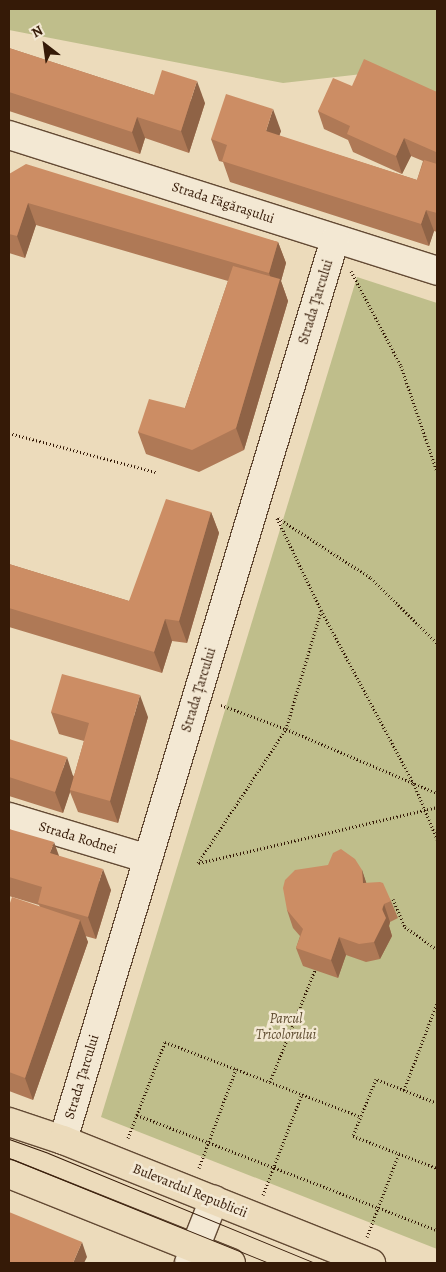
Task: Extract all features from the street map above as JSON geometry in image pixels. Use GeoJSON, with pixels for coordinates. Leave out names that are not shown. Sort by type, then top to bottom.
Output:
{"type":"FeatureCollection","features":[{"type":"Feature","properties":{"kind":"main road","name":"Bulevardul Republicii"},"geometry":{"type":"LineString","coordinates":[[9,1122],[63,1140],[214,1200],[369,1250]]}},
{"type":"Feature","properties":{"kind":"main road"},"geometry":{"type":"LineString","coordinates":[[9,1174],[192,1256],[231,1263]]}},
{"type":"Feature","properties":{"kind":"street","name":"Strada Făgărașului"},"geometry":{"type":"LineString","coordinates":[[9,135],[437,271]]}},
{"type":"Feature","properties":{"kind":"street","name":"Strada Țarcului"},"geometry":{"type":"LineString","coordinates":[[63,1140],[335,239]]}},
{"type":"Feature","properties":{"kind":"street","name":"Strada Rodnei"},"geometry":{"type":"LineString","coordinates":[[9,816],[148,860]]}},
{"type":"Feature","properties":{"kind":"street"},"geometry":{"type":"LineString","coordinates":[[192,1256],[214,1200]]}},
{"type":"Feature","properties":{"kind":"path"},"geometry":{"type":"LineString","coordinates":[[351,271],[401,366],[437,472]]}},
{"type":"Feature","properties":{"kind":"path"},"geometry":{"type":"LineString","coordinates":[[9,433],[156,472]]}},
{"type":"Feature","properties":{"kind":"path"},"geometry":{"type":"LineString","coordinates":[[437,643],[372,578],[277,518],[321,610],[414,784],[437,839]]}},
{"type":"Feature","properties":{"kind":"path"},"geometry":{"type":"LineString","coordinates":[[321,610],[286,729],[198,863],[437,808]]}},
{"type":"Feature","properties":{"kind":"path"},"geometry":{"type":"LineString","coordinates":[[221,705],[286,729],[437,794]]}},
{"type":"Feature","properties":{"kind":"path"},"geometry":{"type":"LineString","coordinates":[[393,899],[405,927],[437,949]]}},
{"type":"Feature","properties":{"kind":"path"},"geometry":{"type":"LineString","coordinates":[[270,1082],[314,970]]}},
{"type":"Feature","properties":{"kind":"path"},"geometry":{"type":"LineString","coordinates":[[404,1090],[437,1003]]}},
{"type":"Feature","properties":{"kind":"path"},"geometry":{"type":"LineString","coordinates":[[128,1138],[165,1042],[361,1117]]}},
{"type":"Feature","properties":{"kind":"path"},"geometry":{"type":"LineString","coordinates":[[198,1168],[236,1069]]}},
{"type":"Feature","properties":{"kind":"path"},"geometry":{"type":"LineString","coordinates":[[437,1102],[376,1079],[353,1136],[437,1168]]}},
{"type":"Feature","properties":{"kind":"path"},"geometry":{"type":"LineString","coordinates":[[263,1196],[302,1094]]}},
{"type":"Feature","properties":{"kind":"path"},"geometry":{"type":"LineString","coordinates":[[137,1115],[437,1230]]}},
{"type":"Feature","properties":{"kind":"path"},"geometry":{"type":"LineString","coordinates":[[369,1250],[378,1207],[399,1153]]}},
{"type":"Feature","properties":{"kind":"green space"},"geometry":{"type":"Polygon","coordinates":[[[9,9],[437,9],[437,95],[371,73],[283,83],[9,30],[9,9]]]}},
{"type":"Feature","properties":{"kind":"green space","name":"Parcul Tricolorului"},"geometry":{"type":"Polygon","coordinates":[[[357,277],[437,303],[437,1249],[101,1117],[357,277]]]}},
{"type":"Feature","properties":{"kind":"building"},"geometry":{"type":"Polygon","coordinates":[[[9,48],[154,95],[162,70],[197,81],[181,131],[137,117],[132,132],[9,92],[9,48]]]}},
{"type":"Feature","properties":{"kind":"building"},"geometry":{"type":"Polygon","coordinates":[[[364,59],[437,92],[436,152],[404,138],[396,156],[347,134],[350,126],[318,111],[333,78],[352,86],[364,59]]]}},
{"type":"Feature","properties":{"kind":"building"},"geometry":{"type":"Polygon","coordinates":[[[226,94],[273,109],[266,131],[417,180],[424,160],[437,164],[437,213],[426,210],[421,224],[222,161],[227,145],[211,139],[226,94]]]}},
{"type":"Feature","properties":{"kind":"building"},"geometry":{"type":"Polygon","coordinates":[[[26,164],[278,242],[269,273],[28,203],[17,236],[9,234],[9,174],[26,164]]]}},
{"type":"Feature","properties":{"kind":"building"},"geometry":{"type":"Polygon","coordinates":[[[233,266],[280,279],[236,428],[192,450],[138,432],[149,399],[185,408],[233,266]]]}},
{"type":"Feature","properties":{"kind":"building"},"geometry":{"type":"Polygon","coordinates":[[[166,499],[211,512],[179,621],[165,619],[154,652],[9,608],[9,564],[129,601],[166,499]]]}},
{"type":"Feature","properties":{"kind":"building"},"geometry":{"type":"Polygon","coordinates":[[[62,674],[140,695],[110,801],[70,790],[89,723],[51,712],[62,674]]]}},
{"type":"Feature","properties":{"kind":"building"},"geometry":{"type":"Polygon","coordinates":[[[9,739],[67,757],[55,792],[9,777],[9,739]]]}},
{"type":"Feature","properties":{"kind":"building"},"geometry":{"type":"Polygon","coordinates":[[[9,829],[54,842],[50,853],[103,869],[88,917],[38,903],[42,887],[9,877],[9,829]]]}},
{"type":"Feature","properties":{"kind":"building"},"geometry":{"type":"Polygon","coordinates":[[[341,849],[355,859],[362,870],[363,883],[383,883],[391,901],[384,904],[382,909],[386,918],[374,942],[359,944],[339,937],[331,960],[296,948],[303,929],[287,910],[283,888],[285,880],[295,870],[328,865],[333,853],[341,849]]]}},
{"type":"Feature","properties":{"kind":"building"},"geometry":{"type":"Polygon","coordinates":[[[12,897],[80,920],[25,1078],[9,1072],[9,906],[12,897]]]}},
{"type":"Feature","properties":{"kind":"building"},"geometry":{"type":"Polygon","coordinates":[[[9,1212],[82,1242],[73,1263],[9,1263],[9,1212]]]}},
{"type":"Feature","properties":{"kind":"tram line"},"geometry":{"type":"LineString","coordinates":[[9,1139],[48,1153],[315,1263]]}},
{"type":"Feature","properties":{"kind":"tram line"},"geometry":{"type":"LineString","coordinates":[[9,1158],[269,1263]]}}]}
